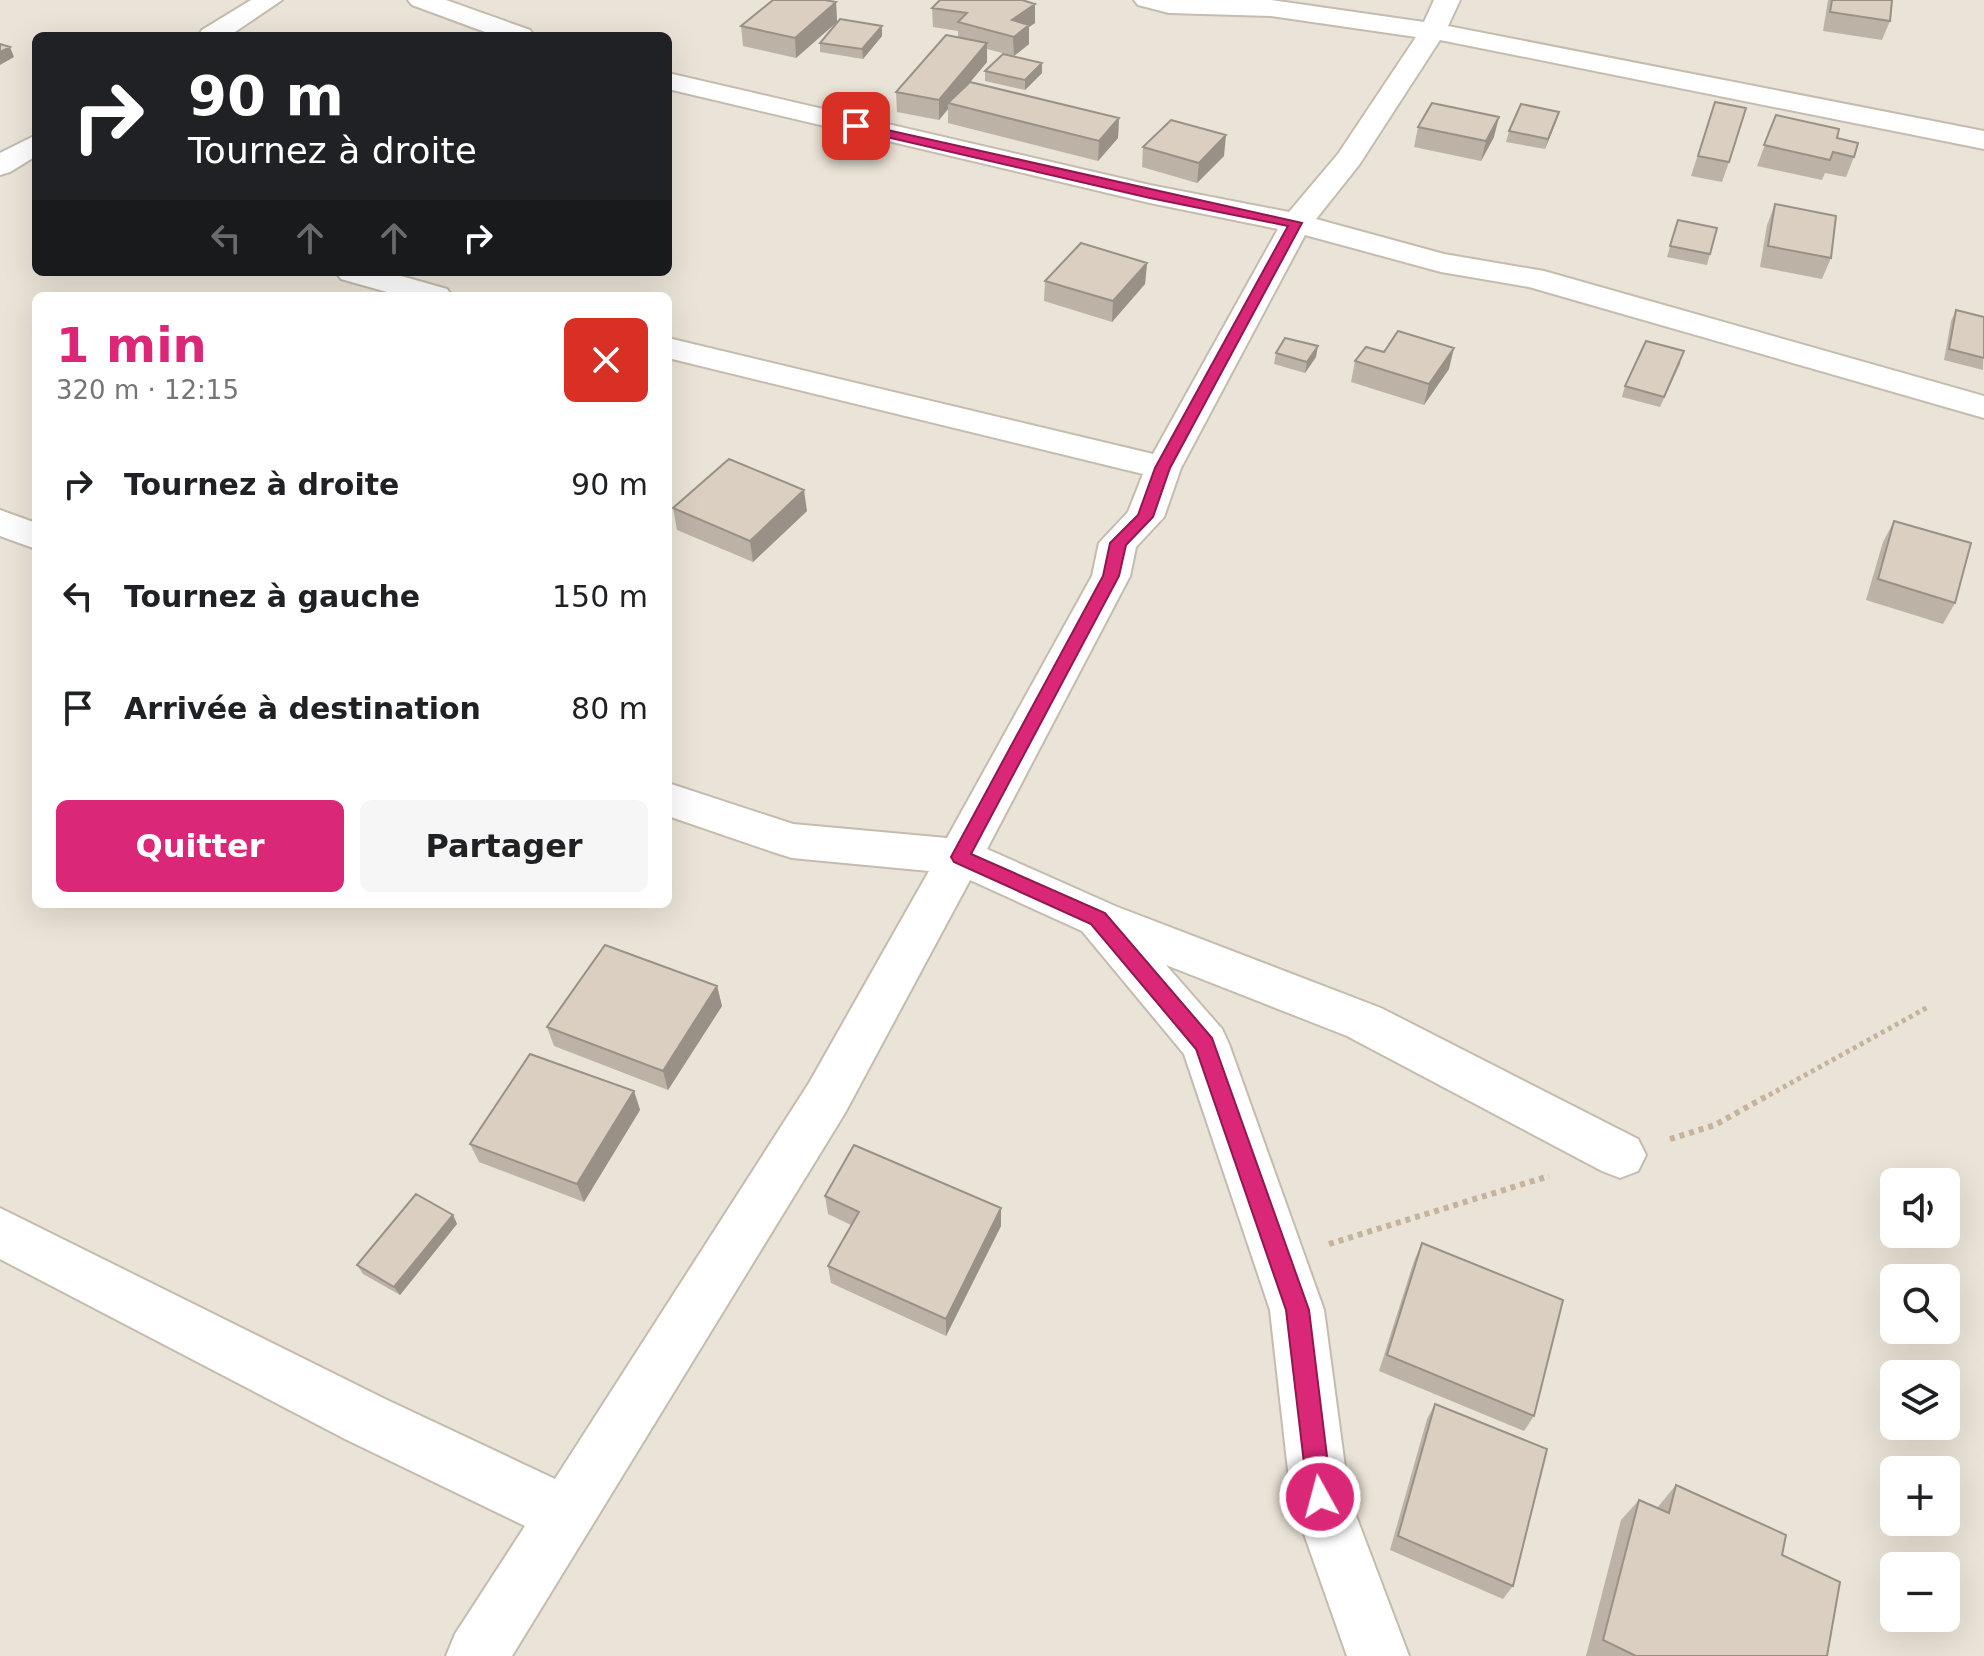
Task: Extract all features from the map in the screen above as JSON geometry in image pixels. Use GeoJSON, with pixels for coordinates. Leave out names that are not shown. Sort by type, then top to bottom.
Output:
{"type":"FeatureCollection","features":[{"type":"Feature","properties":{"kind":"street"},"geometry":{"type":"LineString","coordinates":[[217,32],[269,0]]}},
{"type":"Feature","properties":{"kind":"street"},"geometry":{"type":"LineString","coordinates":[[421,0],[510,32]]}},
{"type":"Feature","properties":{"kind":"street"},"geometry":{"type":"LineString","coordinates":[[1147,0],[1169,5],[1271,8],[1433,31],[1984,140]]}},
{"type":"Feature","properties":{"kind":"street"},"geometry":{"type":"LineString","coordinates":[[496,1645],[564,1514],[827,1098],[961,857],[1111,576],[1118,543],[1145,517],[1163,468],[1296,223],[1349,159],[1433,31],[1447,0]]}},
{"type":"Feature","properties":{"kind":"street"},"geometry":{"type":"LineString","coordinates":[[672,82],[1135,191],[1296,223],[1441,263],[1533,278],[1984,407]]}},
{"type":"Feature","properties":{"kind":"street"},"geometry":{"type":"LineString","coordinates":[[366,276],[422,292]]}},
{"type":"Feature","properties":{"kind":"street"},"geometry":{"type":"LineString","coordinates":[[672,349],[1163,468]]}},
{"type":"Feature","properties":{"kind":"street"},"geometry":{"type":"LineString","coordinates":[[0,522],[32,535]]}},
{"type":"Feature","properties":{"kind":"street"},"geometry":{"type":"LineString","coordinates":[[672,800],[792,841],[961,857],[1098,918],[1364,1022],[1620,1155]]}},
{"type":"Feature","properties":{"kind":"street"},"geometry":{"type":"LineString","coordinates":[[1098,918],[1205,1044],[1297,1310],[1320,1497],[1378,1656]]}},
{"type":"Feature","properties":{"kind":"street"},"geometry":{"type":"LineString","coordinates":[[0,1232],[365,1419],[564,1514]]}},
{"type":"Feature","properties":{"kind":"shaded area"},"geometry":{"type":"Polygon","coordinates":[[[0,0],[1984,0],[1984,1656],[0,1656],[0,0]]]}},
{"type":"Feature","properties":{"kind":"building"},"geometry":{"type":"Polygon","coordinates":[[[773,0],[836,2],[795,38],[741,26],[773,0]]]}},
{"type":"Feature","properties":{"kind":"building"},"geometry":{"type":"Polygon","coordinates":[[[940,0],[1022,0],[1035,4],[1012,20],[1029,25],[1014,37],[958,22],[967,13],[932,8],[940,0]]]}},
{"type":"Feature","properties":{"kind":"building"},"geometry":{"type":"Polygon","coordinates":[[[1832,0],[1892,0],[1890,21],[1830,12],[1832,0]]]}},
{"type":"Feature","properties":{"kind":"building"},"geometry":{"type":"Polygon","coordinates":[[[840,19],[882,26],[862,49],[820,43],[840,19]]]}},
{"type":"Feature","properties":{"kind":"building"},"geometry":{"type":"Polygon","coordinates":[[[946,35],[987,43],[939,100],[896,92],[946,35]]]}},
{"type":"Feature","properties":{"kind":"building"},"geometry":{"type":"Polygon","coordinates":[[[1003,54],[1042,63],[1025,80],[985,71],[1003,54]]]}},
{"type":"Feature","properties":{"kind":"building"},"geometry":{"type":"Polygon","coordinates":[[[970,82],[1119,118],[1099,141],[948,103],[970,82]]]}},
{"type":"Feature","properties":{"kind":"building"},"geometry":{"type":"Polygon","coordinates":[[[1715,102],[1746,108],[1729,162],[1698,156],[1715,102]]]}},
{"type":"Feature","properties":{"kind":"building"},"geometry":{"type":"Polygon","coordinates":[[[1432,103],[1499,117],[1486,141],[1418,127],[1432,103]]]}},
{"type":"Feature","properties":{"kind":"building"},"geometry":{"type":"Polygon","coordinates":[[[1521,104],[1559,112],[1548,139],[1509,131],[1521,104]]]}},
{"type":"Feature","properties":{"kind":"building"},"geometry":{"type":"Polygon","coordinates":[[[1776,115],[1839,129],[1837,138],[1858,143],[1854,157],[1833,152],[1830,160],[1764,145],[1776,115]]]}},
{"type":"Feature","properties":{"kind":"building"},"geometry":{"type":"Polygon","coordinates":[[[1171,120],[1226,135],[1199,163],[1143,147],[1171,120]]]}},
{"type":"Feature","properties":{"kind":"building"},"geometry":{"type":"Polygon","coordinates":[[[1775,204],[1836,216],[1831,258],[1768,246],[1775,204]]]}},
{"type":"Feature","properties":{"kind":"building"},"geometry":{"type":"Polygon","coordinates":[[[1678,220],[1717,228],[1710,254],[1670,246],[1678,220]]]}},
{"type":"Feature","properties":{"kind":"building"},"geometry":{"type":"Polygon","coordinates":[[[1081,243],[1147,263],[1113,301],[1045,281],[1081,243]]]}},
{"type":"Feature","properties":{"kind":"building"},"geometry":{"type":"Polygon","coordinates":[[[1956,310],[1984,317],[1984,358],[1949,349],[1956,310]]]}},
{"type":"Feature","properties":{"kind":"building"},"geometry":{"type":"Polygon","coordinates":[[[1398,331],[1454,348],[1429,384],[1355,361],[1366,347],[1384,352],[1398,331]]]}},
{"type":"Feature","properties":{"kind":"building"},"geometry":{"type":"Polygon","coordinates":[[[1285,338],[1318,346],[1307,362],[1276,353],[1285,338]]]}},
{"type":"Feature","properties":{"kind":"building"},"geometry":{"type":"Polygon","coordinates":[[[1646,341],[1684,351],[1664,397],[1625,386],[1646,341]]]}},
{"type":"Feature","properties":{"kind":"building"},"geometry":{"type":"Polygon","coordinates":[[[729,459],[804,490],[750,541],[673,508],[729,459]]]}},
{"type":"Feature","properties":{"kind":"building"},"geometry":{"type":"Polygon","coordinates":[[[1894,521],[1971,543],[1955,603],[1878,579],[1894,521]]]}},
{"type":"Feature","properties":{"kind":"building"},"geometry":{"type":"Polygon","coordinates":[[[605,945],[717,986],[663,1071],[547,1027],[605,945]]]}},
{"type":"Feature","properties":{"kind":"building"},"geometry":{"type":"Polygon","coordinates":[[[530,1054],[634,1091],[577,1184],[470,1144],[530,1054]]]}},
{"type":"Feature","properties":{"kind":"building"},"geometry":{"type":"Polygon","coordinates":[[[854,1145],[1001,1208],[946,1319],[828,1266],[859,1212],[825,1196],[854,1145]]]}},
{"type":"Feature","properties":{"kind":"building"},"geometry":{"type":"Polygon","coordinates":[[[416,1194],[453,1215],[394,1287],[357,1265],[416,1194]]]}},
{"type":"Feature","properties":{"kind":"building"},"geometry":{"type":"Polygon","coordinates":[[[1422,1243],[1563,1300],[1534,1416],[1387,1355],[1422,1243]]]}},
{"type":"Feature","properties":{"kind":"building"},"geometry":{"type":"Polygon","coordinates":[[[1435,1404],[1547,1449],[1513,1586],[1398,1536],[1435,1404]]]}},
{"type":"Feature","properties":{"kind":"building"},"geometry":{"type":"Polygon","coordinates":[[[1676,1485],[1786,1535],[1782,1555],[1840,1582],[1827,1656],[1636,1656],[1603,1640],[1639,1500],[1669,1513],[1676,1485]]]}},
{"type":"Feature","properties":{"kind":"route"},"geometry":{"type":"LineString","coordinates":[[856,126],[1150,194],[1296,223],[1163,468],[1145,517],[1118,543],[1111,576],[961,857],[1098,918],[1205,1044],[1297,1310],[1320,1497]]}}]}
